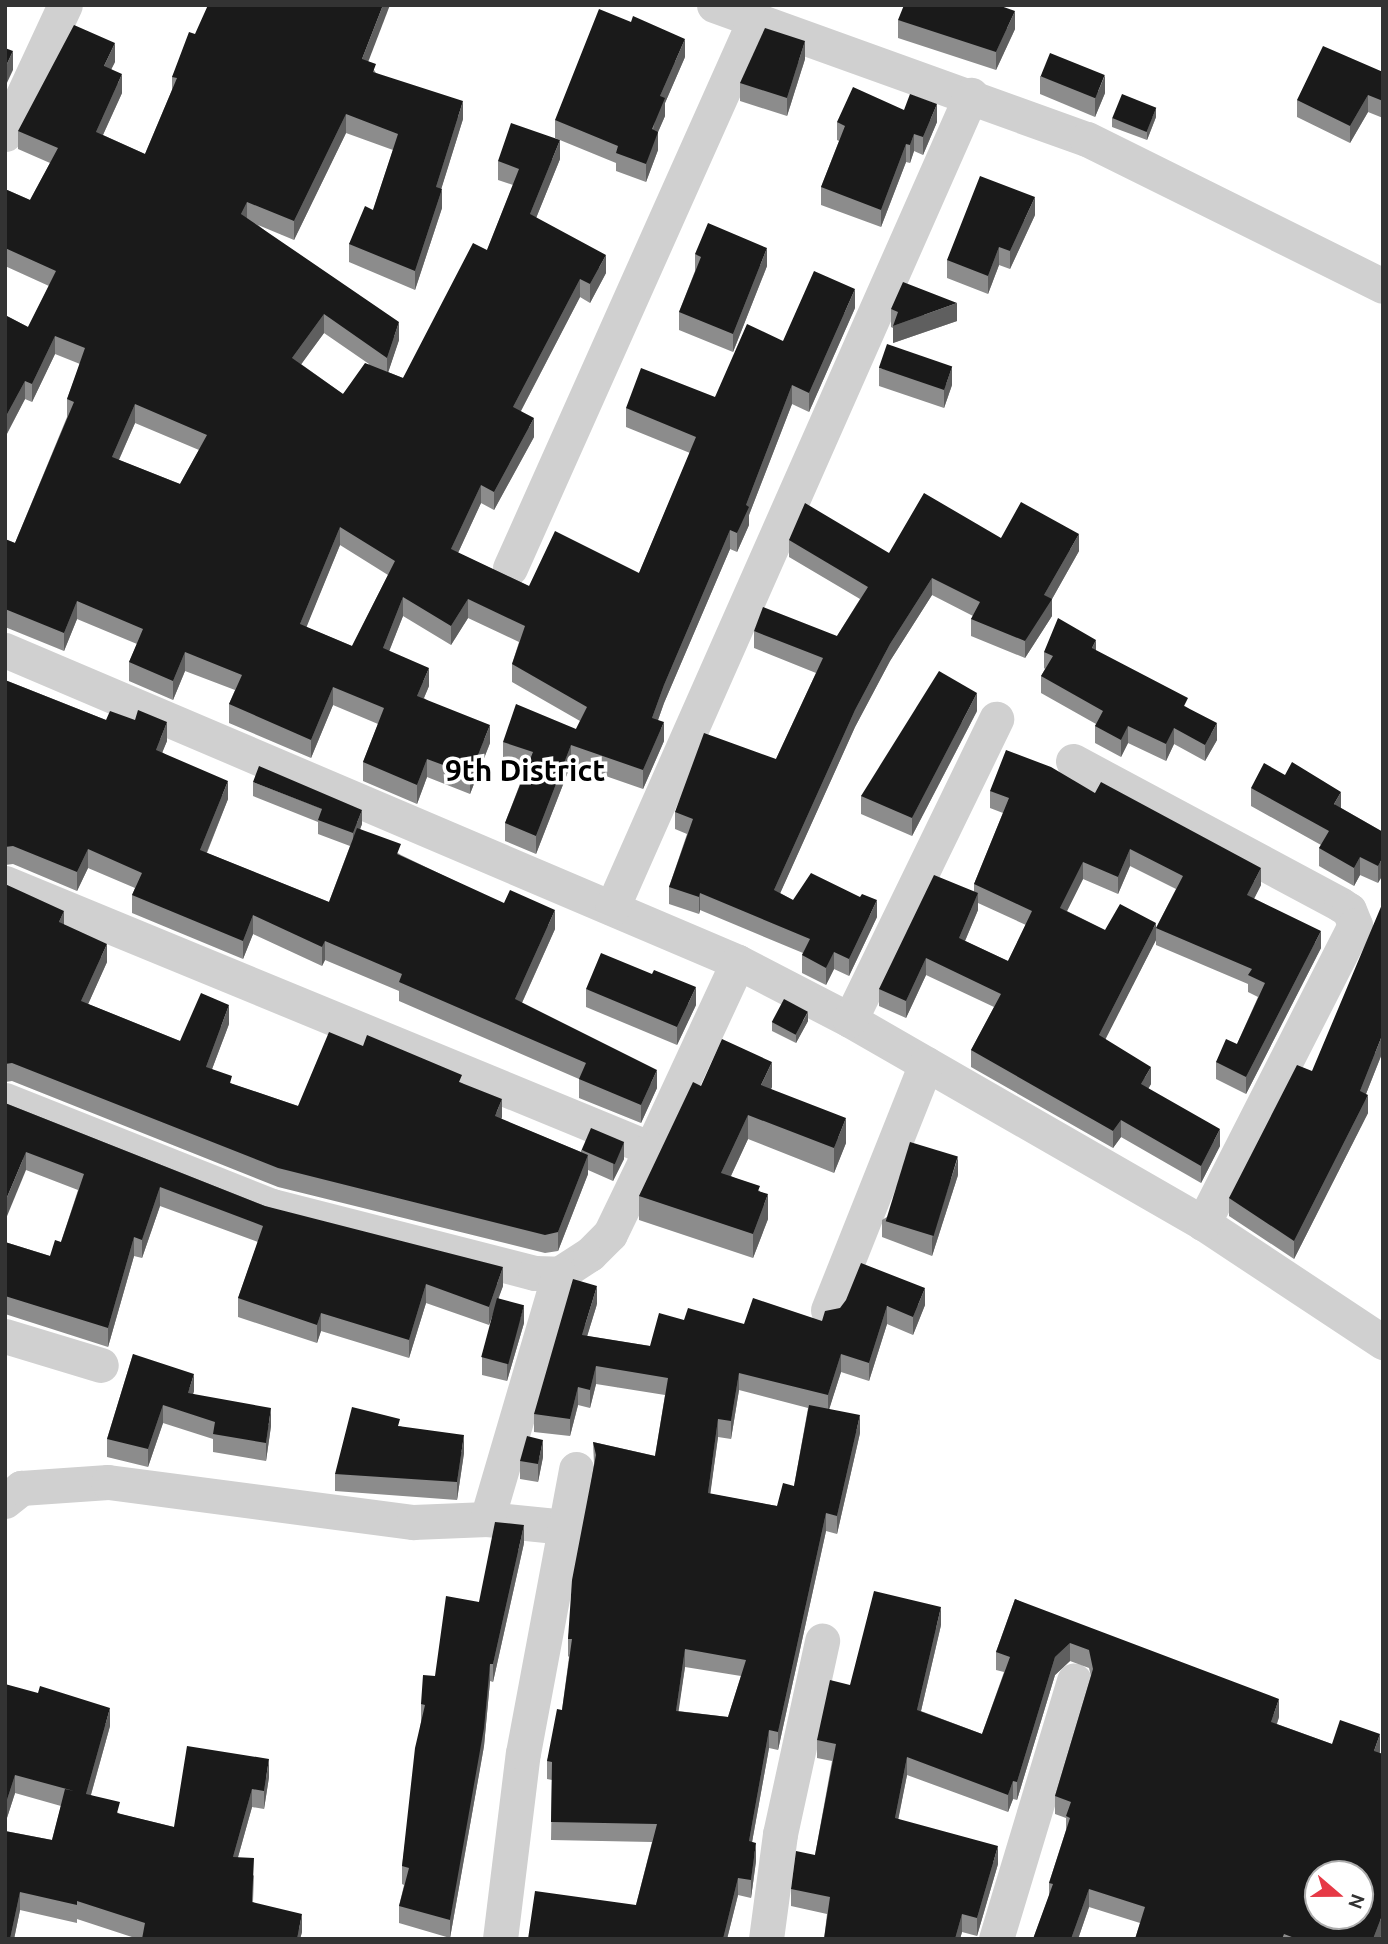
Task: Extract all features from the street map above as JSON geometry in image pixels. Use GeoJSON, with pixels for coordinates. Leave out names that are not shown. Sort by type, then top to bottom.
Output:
{"type":"FeatureCollection","features":[{"type":"Feature","properties":{"kind":"street"},"geometry":{"type":"LineString","coordinates":[[5,134],[65,5]]}},
{"type":"Feature","properties":{"kind":"street"},"geometry":{"type":"LineString","coordinates":[[714,5],[971,95],[1087,139],[1383,285]]}},
{"type":"Feature","properties":{"kind":"street"},"geometry":{"type":"LineString","coordinates":[[510,568],[755,19]]}},
{"type":"Feature","properties":{"kind":"street"},"geometry":{"type":"LineString","coordinates":[[612,908],[971,95]]}},
{"type":"Feature","properties":{"kind":"street"},"geometry":{"type":"LineString","coordinates":[[5,650],[738,962],[850,1020],[1203,1223],[1383,1342]]}},
{"type":"Feature","properties":{"kind":"street"},"geometry":{"type":"LineString","coordinates":[[850,1020],[996,719]]}},
{"type":"Feature","properties":{"kind":"street"},"geometry":{"type":"LineString","coordinates":[[1073,761],[1341,905],[1349,910],[1355,925],[1203,1223]]}},
{"type":"Feature","properties":{"kind":"street"},"geometry":{"type":"LineString","coordinates":[[5,883],[651,1149]]}},
{"type":"Feature","properties":{"kind":"street"},"geometry":{"type":"LineString","coordinates":[[5,1100],[272,1206],[494,1265],[559,1274],[590,1254],[610,1234],[738,962]]}},
{"type":"Feature","properties":{"kind":"street"},"geometry":{"type":"LineString","coordinates":[[828,1310],[926,1064]]}},
{"type":"Feature","properties":{"kind":"street"},"geometry":{"type":"LineString","coordinates":[[487,1519],[559,1274]]}},
{"type":"Feature","properties":{"kind":"street"},"geometry":{"type":"LineString","coordinates":[[5,1336],[101,1365]]}},
{"type":"Feature","properties":{"kind":"street"},"geometry":{"type":"LineString","coordinates":[[500,1939],[523,1754],[576,1469]]}},
{"type":"Feature","properties":{"kind":"street"},"geometry":{"type":"LineString","coordinates":[[5,1501],[21,1488],[108,1482],[413,1522],[487,1519],[566,1527]]}},
{"type":"Feature","properties":{"kind":"street"},"geometry":{"type":"LineString","coordinates":[[766,1939],[780,1835],[822,1641]]}},
{"type":"Feature","properties":{"kind":"street"},"geometry":{"type":"LineString","coordinates":[[996,1939],[1074,1681]]}},
{"type":"Feature","properties":{"kind":"building"},"geometry":{"type":"Polygon","coordinates":[[[208,5],[383,5],[362,59],[376,64],[373,72],[463,101],[436,187],[442,189],[415,271],[349,244],[365,206],[373,210],[398,134],[346,114],[294,221],[247,202],[241,214],[399,322],[387,358],[324,314],[292,358],[343,394],[365,363],[403,378],[473,243],[487,250],[519,169],[498,161],[511,123],[560,140],[530,214],[606,255],[590,284],[580,279],[513,407],[534,418],[494,492],[481,485],[451,549],[529,586],[555,531],[639,573],[696,437],[626,408],[641,368],[715,397],[747,324],[783,341],[814,271],[855,289],[809,393],[792,385],[746,505],[749,507],[737,533],[730,530],[664,685],[652,718],[664,722],[643,770],[571,745],[536,836],[505,823],[533,752],[503,742],[516,704],[576,729],[587,707],[512,664],[525,626],[468,599],[451,626],[403,597],[383,648],[429,668],[417,696],[490,725],[470,775],[427,759],[417,785],[363,762],[384,708],[333,687],[311,740],[229,704],[242,675],[185,652],[173,681],[129,662],[143,629],[77,601],[64,633],[5,609],[5,539],[15,543],[74,402],[67,399],[85,348],[55,336],[32,384],[25,381],[5,418],[5,315],[28,327],[56,271],[5,248],[5,189],[30,200],[58,148],[18,131],[74,25],[115,43],[104,66],[122,74],[96,132],[145,154],[177,78],[172,77],[189,32],[195,34],[208,5]],[[135,404],[112,457],[180,484],[207,435],[135,404]],[[340,527],[300,624],[352,646],[395,561],[340,527]]]}},
{"type":"Feature","properties":{"kind":"building"},"geometry":{"type":"Polygon","coordinates":[[[904,5],[998,5],[1015,11],[996,52],[898,20],[904,5]]]}},
{"type":"Feature","properties":{"kind":"building"},"geometry":{"type":"Polygon","coordinates":[[[599,9],[631,22],[633,16],[685,39],[660,96],[665,98],[652,129],[658,132],[646,164],[616,153],[618,146],[555,120],[599,9]]]}},
{"type":"Feature","properties":{"kind":"building"},"geometry":{"type":"Polygon","coordinates":[[[765,28],[805,41],[787,98],[740,83],[765,28]]]}},
{"type":"Feature","properties":{"kind":"building"},"geometry":{"type":"Polygon","coordinates":[[[1323,46],[1383,72],[1383,101],[1368,95],[1350,126],[1297,100],[1323,46]]]}},
{"type":"Feature","properties":{"kind":"building"},"geometry":{"type":"Polygon","coordinates":[[[5,48],[13,51],[5,68],[5,48]]]}},
{"type":"Feature","properties":{"kind":"building"},"geometry":{"type":"Polygon","coordinates":[[[1050,53],[1105,75],[1095,98],[1041,76],[1050,53]]]}},
{"type":"Feature","properties":{"kind":"building"},"geometry":{"type":"Polygon","coordinates":[[[853,87],[904,110],[910,94],[937,104],[923,137],[914,134],[910,145],[906,144],[881,210],[821,187],[845,126],[837,122],[853,87]]]}},
{"type":"Feature","properties":{"kind":"building"},"geometry":{"type":"Polygon","coordinates":[[[1122,94],[1156,108],[1147,132],[1112,118],[1122,94]]]}},
{"type":"Feature","properties":{"kind":"building"},"geometry":{"type":"Polygon","coordinates":[[[980,176],[1035,197],[1010,251],[999,247],[988,276],[947,260],[980,176]]]}},
{"type":"Feature","properties":{"kind":"building"},"geometry":{"type":"Polygon","coordinates":[[[708,223],[767,248],[733,334],[679,312],[701,257],[695,254],[708,223]]]}},
{"type":"Feature","properties":{"kind":"building"},"geometry":{"type":"Polygon","coordinates":[[[903,282],[957,303],[893,326],[898,312],[891,309],[903,282]]]}},
{"type":"Feature","properties":{"kind":"building"},"geometry":{"type":"Polygon","coordinates":[[[887,344],[952,366],[944,390],[879,368],[887,344]]]}},
{"type":"Feature","properties":{"kind":"building"},"geometry":{"type":"Polygon","coordinates":[[[924,493],[1001,538],[1021,502],[1079,534],[1044,595],[1052,599],[1025,641],[971,619],[980,602],[932,578],[890,644],[855,710],[774,890],[793,900],[811,873],[860,897],[862,894],[877,900],[849,959],[834,952],[826,968],[802,955],[810,939],[700,893],[699,897],[669,887],[693,819],[675,812],[704,733],[776,759],[823,658],[754,631],[763,607],[837,636],[868,587],[789,540],[805,503],[889,553],[924,493]]]}},
{"type":"Feature","properties":{"kind":"building"},"geometry":{"type":"Polygon","coordinates":[[[1058,618],[1096,640],[1092,648],[1188,698],[1184,706],[1217,723],[1205,745],[1174,728],[1166,744],[1128,726],[1121,740],[1095,726],[1103,711],[1041,676],[1053,656],[1044,652],[1058,618]]]}},
{"type":"Feature","properties":{"kind":"building"},"geometry":{"type":"Polygon","coordinates":[[[939,671],[977,693],[912,818],[861,796],[939,671]]]}},
{"type":"Feature","properties":{"kind":"building"},"geometry":{"type":"Polygon","coordinates":[[[5,680],[106,720],[110,711],[135,720],[138,710],[167,722],[156,750],[228,781],[200,850],[329,902],[357,828],[401,844],[397,854],[504,903],[510,890],[555,910],[515,999],[657,1070],[641,1105],[579,1079],[586,1063],[399,982],[402,974],[325,941],[322,947],[253,915],[243,941],[132,895],[142,873],[88,849],[77,872],[13,846],[5,847],[5,680]]]}},
{"type":"Feature","properties":{"kind":"building"},"geometry":{"type":"Polygon","coordinates":[[[1006,750],[1051,767],[1095,793],[1101,782],[1261,868],[1247,895],[1321,931],[1246,1077],[1216,1062],[1226,1039],[1237,1044],[1265,983],[1248,975],[1252,969],[1156,928],[1183,876],[1130,849],[1118,877],[1083,862],[1060,908],[1105,930],[1120,904],[1156,923],[1099,1035],[1151,1067],[1141,1084],[1220,1129],[1201,1166],[1121,1120],[1113,1131],[971,1050],[1001,994],[926,958],[906,1001],[879,989],[934,875],[978,893],[959,938],[1008,961],[1032,911],[974,884],[1009,798],[990,791],[1006,750]]]}},
{"type":"Feature","properties":{"kind":"building"},"geometry":{"type":"Polygon","coordinates":[[[1292,762],[1341,792],[1334,804],[1383,832],[1383,857],[1378,866],[1360,857],[1354,868],[1319,848],[1329,831],[1251,788],[1264,763],[1285,775],[1292,762]]]}},
{"type":"Feature","properties":{"kind":"building"},"geometry":{"type":"Polygon","coordinates":[[[259,766],[362,810],[353,833],[318,820],[322,809],[253,782],[259,766]]]}},
{"type":"Feature","properties":{"kind":"building"},"geometry":{"type":"Polygon","coordinates":[[[5,884],[64,911],[59,922],[107,944],[81,1001],[180,1041],[201,993],[229,1005],[206,1067],[232,1076],[230,1083],[298,1106],[329,1032],[363,1046],[367,1035],[462,1075],[459,1082],[502,1099],[495,1116],[588,1155],[558,1232],[545,1235],[278,1168],[12,1063],[5,1064],[5,884]]]}},
{"type":"Feature","properties":{"kind":"building"},"geometry":{"type":"Polygon","coordinates":[[[1383,902],[1383,1033],[1360,1091],[1368,1095],[1294,1241],[1229,1198],[1297,1065],[1312,1071],[1383,902]]]}},
{"type":"Feature","properties":{"kind":"building"},"geometry":{"type":"Polygon","coordinates":[[[601,953],[652,974],[654,970],[696,987],[677,1027],[586,989],[601,953]]]}},
{"type":"Feature","properties":{"kind":"building"},"geometry":{"type":"Polygon","coordinates":[[[784,999],[808,1012],[796,1035],[772,1022],[784,999]]]}},
{"type":"Feature","properties":{"kind":"building"},"geometry":{"type":"Polygon","coordinates":[[[722,1039],[772,1062],[761,1085],[846,1118],[834,1148],[748,1115],[721,1173],[760,1186],[758,1191],[768,1194],[753,1234],[639,1196],[693,1082],[701,1086],[722,1039]]]}},
{"type":"Feature","properties":{"kind":"building"},"geometry":{"type":"Polygon","coordinates":[[[5,1103],[265,1206],[503,1267],[489,1307],[426,1284],[409,1340],[321,1313],[317,1325],[238,1298],[263,1226],[160,1187],[142,1240],[134,1237],[108,1328],[5,1296],[5,1242],[50,1256],[55,1240],[61,1242],[84,1174],[26,1152],[5,1202],[5,1103]]]}},
{"type":"Feature","properties":{"kind":"building"},"geometry":{"type":"Polygon","coordinates":[[[591,1128],[624,1142],[615,1164],[582,1150],[591,1128]]]}},
{"type":"Feature","properties":{"kind":"building"},"geometry":{"type":"Polygon","coordinates":[[[910,1142],[958,1157],[934,1236],[886,1221],[910,1142]]]}},
{"type":"Feature","properties":{"kind":"building"},"geometry":{"type":"Polygon","coordinates":[[[861,1263],[925,1288],[913,1317],[887,1306],[869,1363],[841,1354],[828,1395],[739,1373],[731,1421],[718,1419],[708,1493],[777,1506],[783,1483],[794,1486],[809,1405],[860,1415],[837,1516],[826,1513],[778,1732],[769,1730],[749,1841],[756,1843],[751,1880],[738,1878],[723,1939],[528,1939],[535,1891],[636,1905],[657,1824],[551,1822],[552,1762],[547,1761],[557,1709],[562,1710],[572,1639],[568,1639],[572,1580],[596,1455],[593,1442],[655,1456],[668,1378],[596,1366],[590,1390],[578,1387],[570,1419],[534,1414],[573,1279],[597,1286],[582,1335],[650,1346],[659,1313],[684,1320],[688,1308],[744,1324],[753,1298],[822,1321],[825,1311],[840,1308],[861,1263]],[[685,1649],[676,1711],[728,1717],[746,1660],[685,1649]]]}},
{"type":"Feature","properties":{"kind":"building"},"geometry":{"type":"Polygon","coordinates":[[[497,1298],[524,1305],[508,1364],[481,1357],[497,1298]]]}},
{"type":"Feature","properties":{"kind":"building"},"geometry":{"type":"Polygon","coordinates":[[[133,1354],[194,1374],[188,1393],[271,1408],[266,1443],[213,1434],[215,1422],[163,1405],[148,1449],[107,1439],[133,1354]]]}},
{"type":"Feature","properties":{"kind":"building"},"geometry":{"type":"Polygon","coordinates":[[[352,1407],[400,1419],[398,1426],[464,1435],[457,1482],[335,1474],[352,1407]]]}},
{"type":"Feature","properties":{"kind":"building"},"geometry":{"type":"Polygon","coordinates":[[[527,1436],[543,1440],[538,1464],[520,1461],[527,1436]]]}},
{"type":"Feature","properties":{"kind":"building"},"geometry":{"type":"Polygon","coordinates":[[[495,1522],[524,1525],[493,1664],[490,1664],[484,1728],[450,1920],[399,1906],[409,1868],[402,1866],[415,1748],[425,1705],[421,1704],[423,1675],[435,1676],[446,1596],[479,1602],[495,1522]]]}},
{"type":"Feature","properties":{"kind":"building"},"geometry":{"type":"Polygon","coordinates":[[[874,1591],[941,1607],[917,1710],[982,1734],[1010,1657],[996,1652],[1015,1599],[1279,1699],[1271,1722],[1332,1744],[1340,1720],[1380,1734],[1374,1751],[1383,1754],[1383,1913],[1373,1939],[1297,1939],[1284,1934],[1282,1939],[1135,1939],[1145,1907],[1089,1889],[1071,1939],[1033,1939],[1053,1884],[1049,1883],[1070,1818],[1066,1816],[1071,1802],[1055,1796],[1093,1669],[1089,1650],[1070,1643],[1055,1657],[1017,1782],[1013,1781],[1008,1795],[907,1757],[895,1818],[998,1846],[977,1918],[962,1914],[955,1939],[824,1939],[830,1897],[791,1889],[796,1851],[815,1855],[836,1744],[817,1740],[830,1680],[850,1685],[874,1591]]]}},
{"type":"Feature","properties":{"kind":"building"},"geometry":{"type":"Polygon","coordinates":[[[5,1684],[38,1693],[40,1686],[110,1708],[86,1794],[120,1802],[117,1813],[174,1827],[187,1746],[269,1759],[264,1791],[252,1789],[233,1857],[254,1858],[252,1902],[302,1914],[297,1939],[142,1939],[145,1923],[77,1901],[77,1905],[20,1892],[10,1939],[5,1939],[5,1831],[52,1840],[65,1789],[74,1791],[15,1775],[5,1806],[5,1684]]]}},
{"type":"Feature","properties":{"kind":"district","name":"9th District"},"geometry":{"type":"Point","coordinates":[525,770]}}]}
